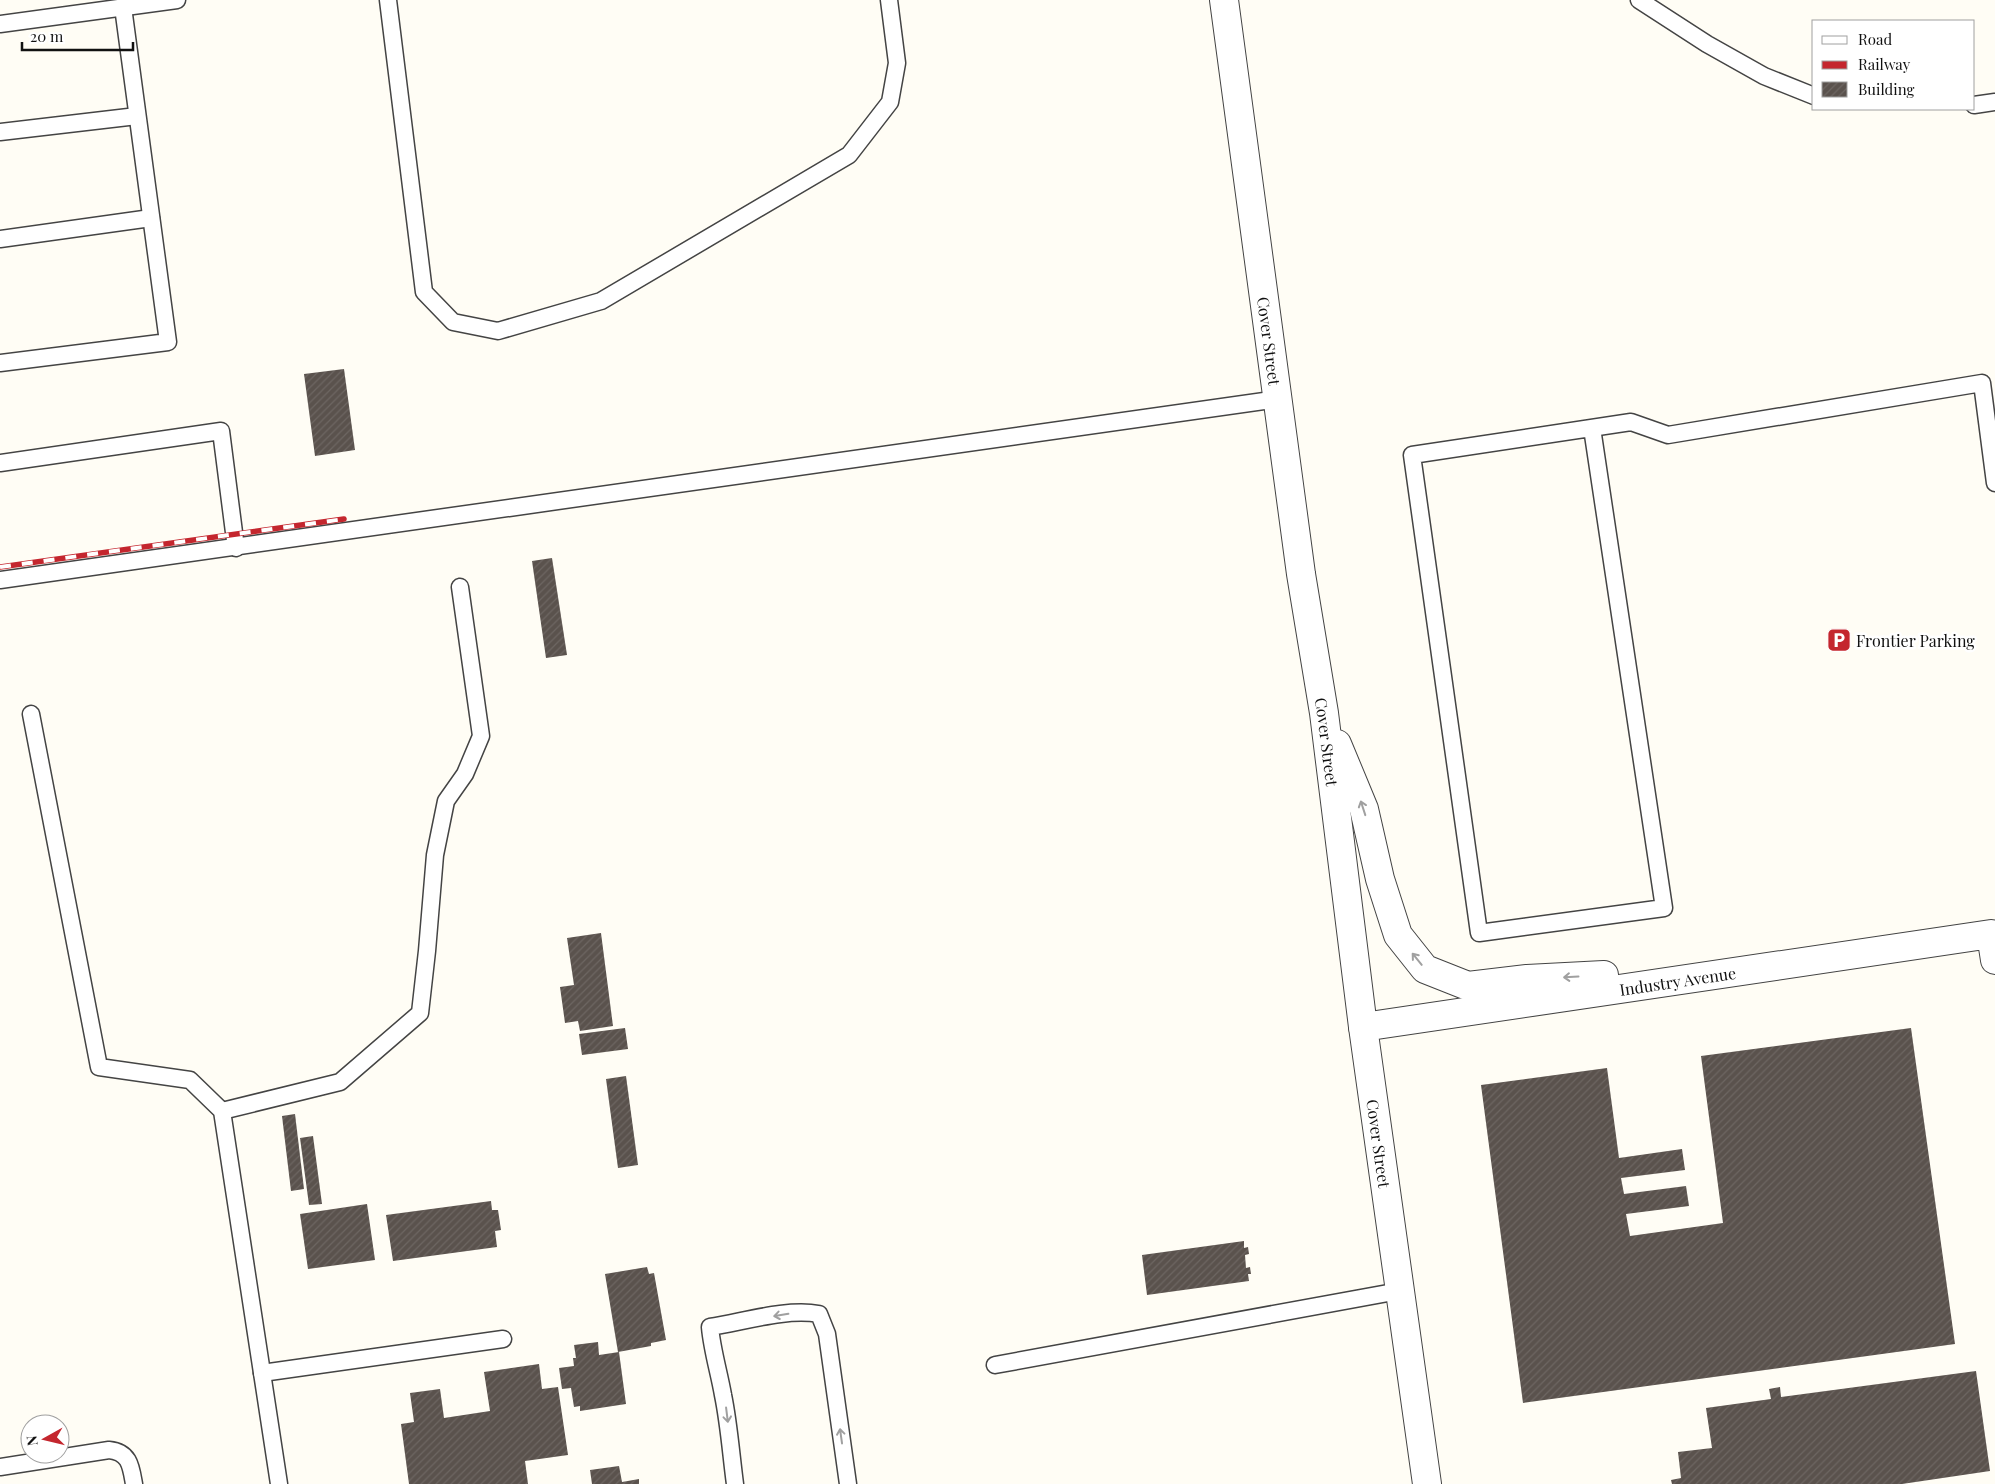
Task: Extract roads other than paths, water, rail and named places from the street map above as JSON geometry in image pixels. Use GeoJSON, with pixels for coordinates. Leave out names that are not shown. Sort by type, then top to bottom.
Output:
{"type":"FeatureCollection","features":[{"type":"Feature","properties":{"kind":"street","name":"Cover Street"},"geometry":{"type":"LineString","coordinates":[[1224,0],[1301,574],[1324,713],[1363,1027],[1427,1484]]}},
{"type":"Feature","properties":{"kind":"street"},"geometry":{"type":"LineString","coordinates":[[1324,713],[1364,808],[1380,879],[1398,935],[1425,969],[1468,986],[1527,979],[1610,975],[1672,981]]}},
{"type":"Feature","properties":{"kind":"street","name":"Industry Avenue"},"geometry":{"type":"LineString","coordinates":[[1363,1027],[1672,981],[1993,947]]}},
{"type":"Feature","properties":{"kind":"lane"},"geometry":{"type":"LineString","coordinates":[[0,24],[177,0]]}},
{"type":"Feature","properties":{"kind":"lane"},"geometry":{"type":"LineString","coordinates":[[388,0],[424,292],[453,322],[498,331],[601,301],[849,155],[890,102],[896,63],[889,0]]}},
{"type":"Feature","properties":{"kind":"lane"},"geometry":{"type":"LineString","coordinates":[[1639,0],[1707,44],[1764,76],[1812,95]]}},
{"type":"Feature","properties":{"kind":"lane"},"geometry":{"type":"LineString","coordinates":[[0,363],[168,342],[123,7]]}},
{"type":"Feature","properties":{"kind":"lane"},"geometry":{"type":"LineString","coordinates":[[1975,105],[1995,102]]}},
{"type":"Feature","properties":{"kind":"lane"},"geometry":{"type":"LineString","coordinates":[[0,132],[137,116]]}},
{"type":"Feature","properties":{"kind":"lane"},"geometry":{"type":"LineString","coordinates":[[0,239],[151,218]]}},
{"type":"Feature","properties":{"kind":"lane"},"geometry":{"type":"LineString","coordinates":[[1592,428],[1664,908],[1479,933],[1412,455],[1592,428],[1632,422],[1668,435],[1982,383],[1995,483]]}},
{"type":"Feature","properties":{"kind":"lane"},"geometry":{"type":"LineString","coordinates":[[0,580],[1278,399]]}},
{"type":"Feature","properties":{"kind":"lane"},"geometry":{"type":"LineString","coordinates":[[0,463],[220,431],[236,548]]}},
{"type":"Feature","properties":{"kind":"lane"},"geometry":{"type":"LineString","coordinates":[[222,1111],[340,1082],[420,1013],[428,951],[436,846],[446,801],[465,774],[481,736],[460,587]]}},
{"type":"Feature","properties":{"kind":"lane"},"geometry":{"type":"LineString","coordinates":[[31,714],[99,1067],[190,1080],[222,1111],[279,1484]]}},
{"type":"Feature","properties":{"kind":"lane"},"geometry":{"type":"LineString","coordinates":[[995,1365],[1400,1291]]}},
{"type":"Feature","properties":{"kind":"lane"},"geometry":{"type":"LineString","coordinates":[[735,1484],[725,1406],[718,1363],[711,1346],[710,1326],[810,1312],[819,1314],[827,1334],[848,1484]]}},
{"type":"Feature","properties":{"kind":"lane"},"geometry":{"type":"LineString","coordinates":[[262,1373],[503,1339]]}},
{"type":"Feature","properties":{"kind":"lane"},"geometry":{"type":"LineString","coordinates":[[0,1467],[109,1450],[117,1451],[125,1455],[131,1464],[134,1484]]}},
{"type":"Feature","properties":{"kind":"railway"},"geometry":{"type":"LineString","coordinates":[[0,567],[344,519]]}},
{"type":"Feature","properties":{"kind":"place","name":"Frontier Parking"},"geometry":{"type":"Point","coordinates":[1839,640]}}]}
